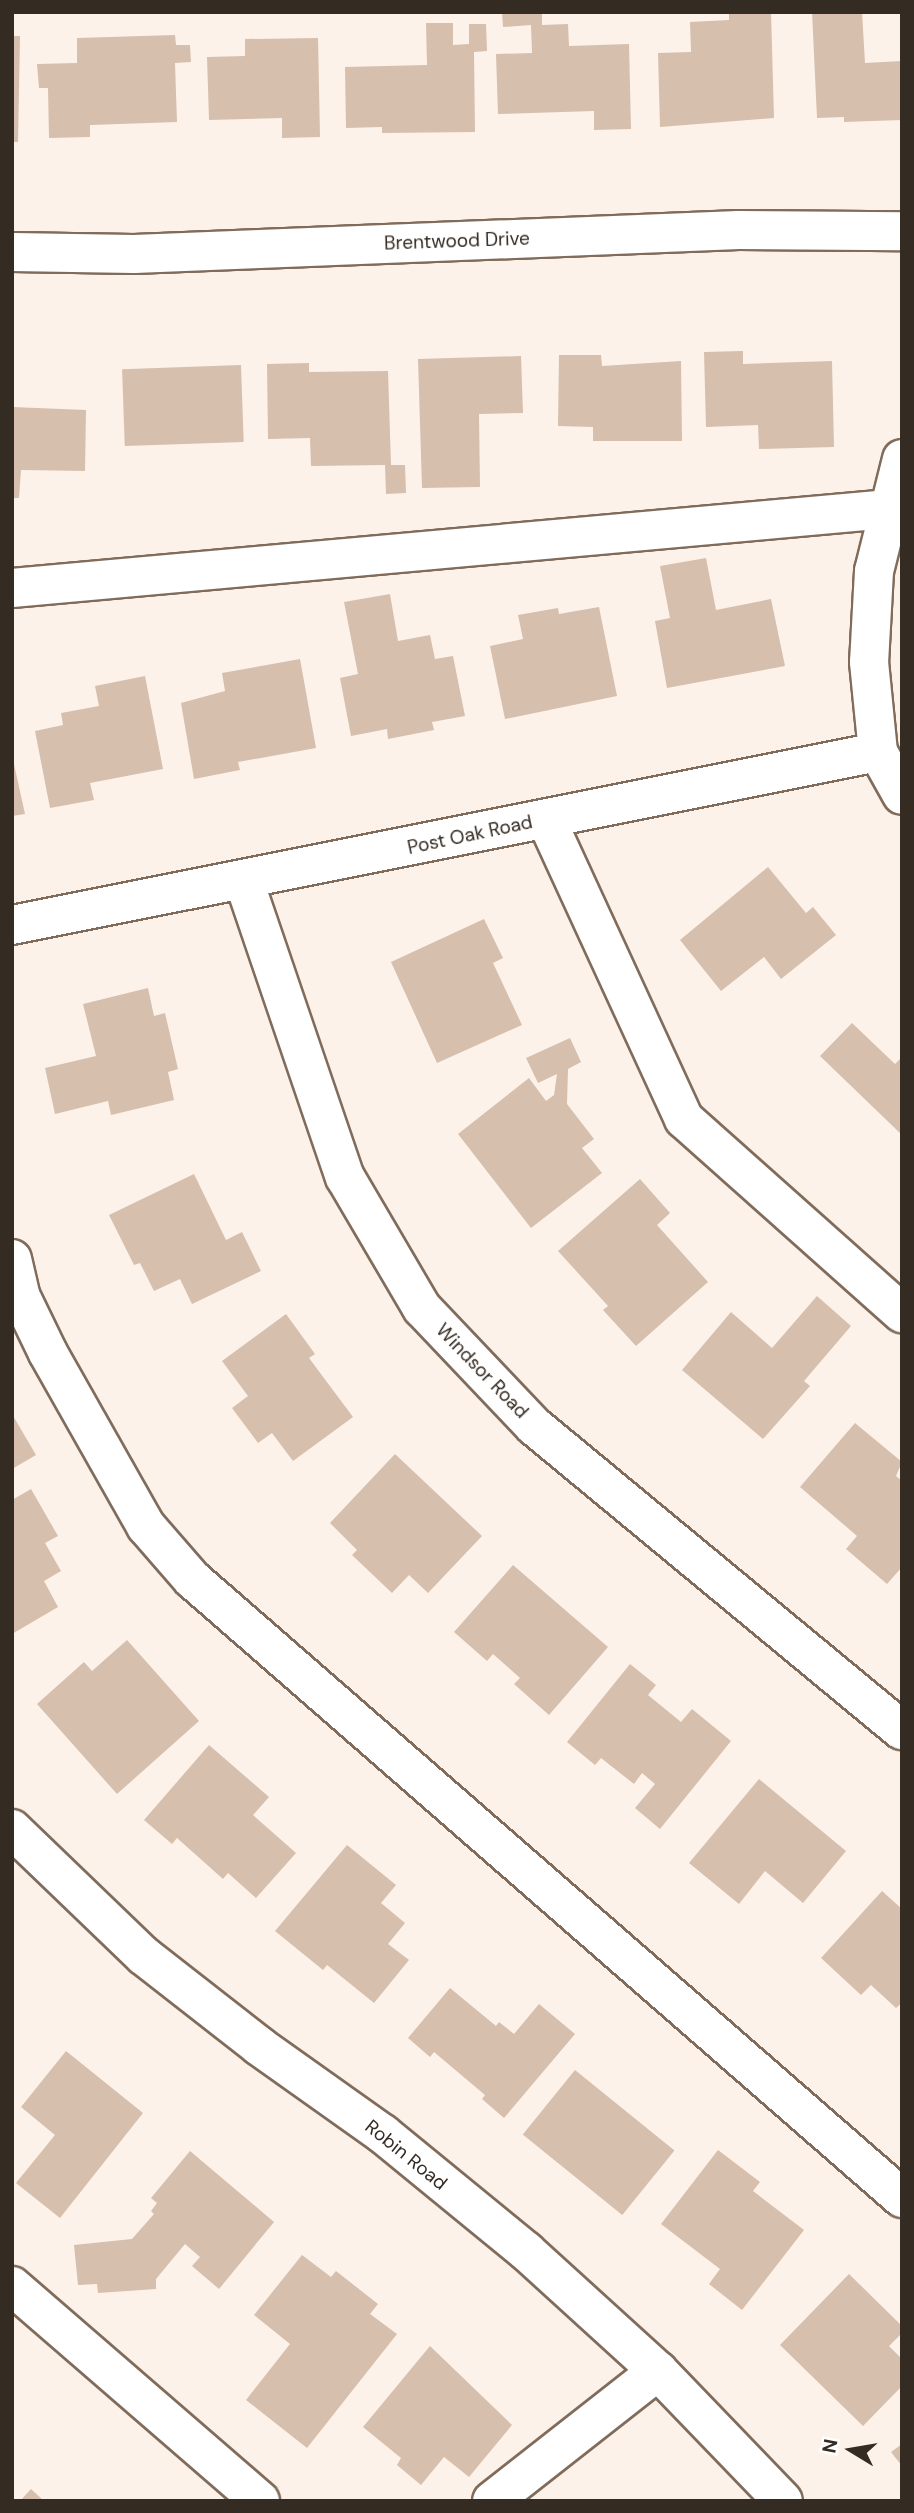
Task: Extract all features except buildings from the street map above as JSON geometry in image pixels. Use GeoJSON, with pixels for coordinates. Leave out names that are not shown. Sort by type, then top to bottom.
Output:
{"type":"FeatureCollection","features":[{"type":"Feature","properties":{"kind":"street","name":"Brentwood Drive"},"geometry":{"type":"LineString","coordinates":[[12,253],[134,254],[738,230],[902,231]]}},
{"type":"Feature","properties":{"kind":"street"},"geometry":{"type":"LineString","coordinates":[[902,459],[896,511],[874,571],[869,662],[878,752],[902,795]]}},
{"type":"Feature","properties":{"kind":"street"},"geometry":{"type":"LineString","coordinates":[[12,588],[896,511]]}},
{"type":"Feature","properties":{"kind":"street","name":"Post Oak Road"},"geometry":{"type":"LineString","coordinates":[[12,925],[244,881],[878,752]]}},
{"type":"Feature","properties":{"kind":"street"},"geometry":{"type":"LineString","coordinates":[[546,819],[684,1119],[902,1313]]}},
{"type":"Feature","properties":{"kind":"street","name":"Windsor Road"},"geometry":{"type":"LineString","coordinates":[[244,881],[345,1177],[422,1308],[534,1426],[902,1730]]}},
{"type":"Feature","properties":{"kind":"street"},"geometry":{"type":"LineString","coordinates":[[12,1259],[20,1294],[48,1353],[146,1526],[192,1579],[902,2198]]}},
{"type":"Feature","properties":{"kind":"street","name":"Robin Road"},"geometry":{"type":"LineString","coordinates":[[12,1829],[144,1956],[259,2046],[383,2134],[526,2251],[658,2371],[783,2501]]}},
{"type":"Feature","properties":{"kind":"street"},"geometry":{"type":"LineString","coordinates":[[12,2286],[260,2501]]}},
{"type":"Feature","properties":{"kind":"street"},"geometry":{"type":"LineString","coordinates":[[492,2501],[658,2371]]}}]}
